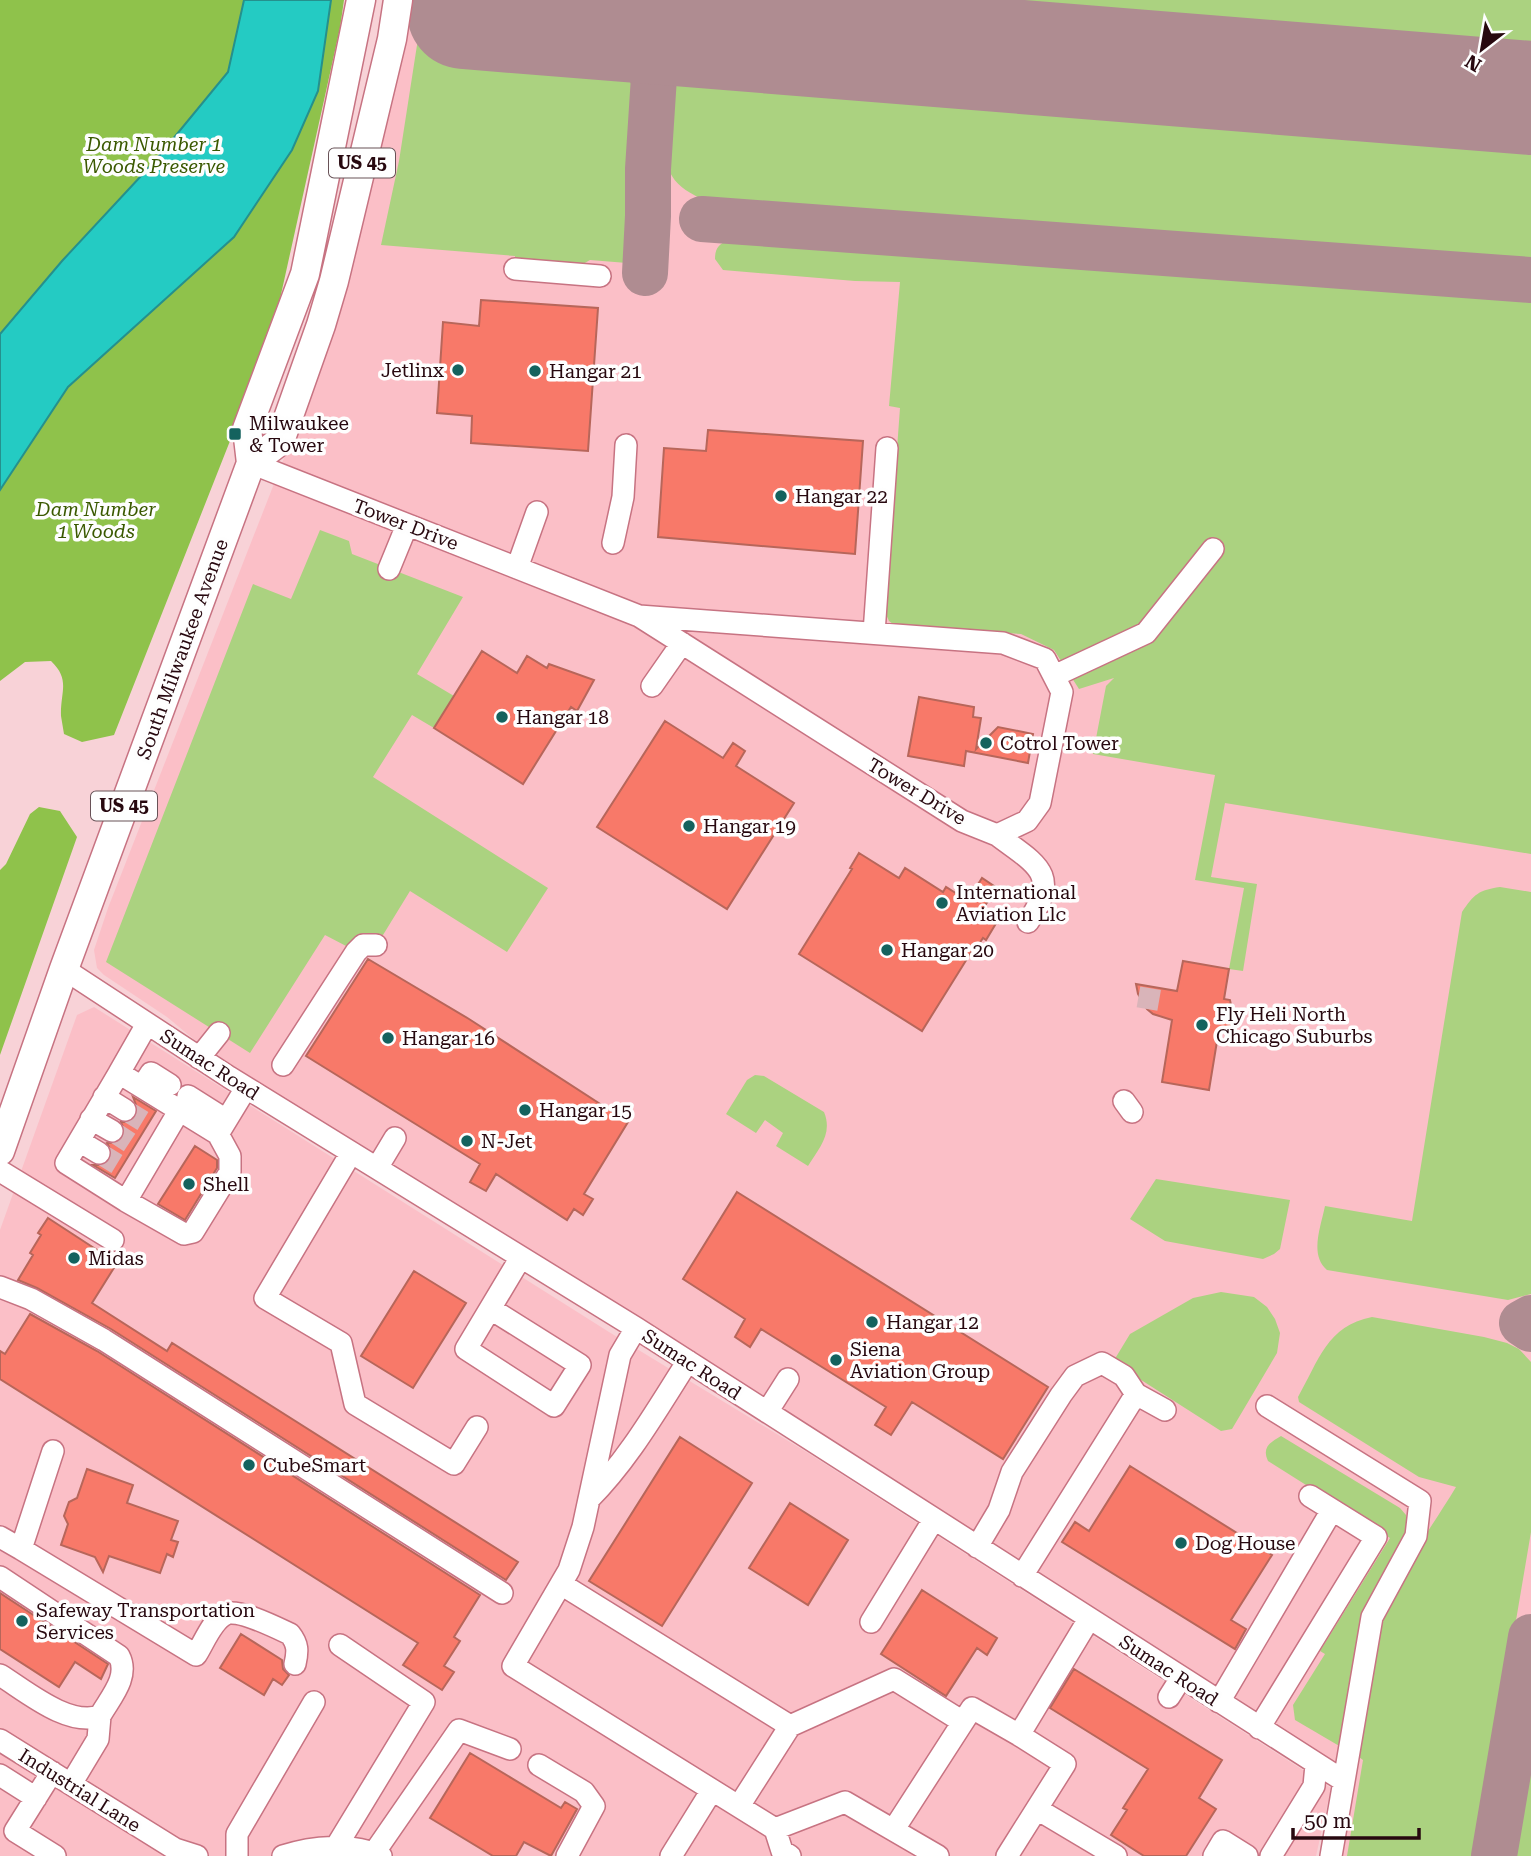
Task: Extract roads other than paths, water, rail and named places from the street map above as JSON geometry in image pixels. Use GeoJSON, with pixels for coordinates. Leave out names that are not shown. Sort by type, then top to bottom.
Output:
{"type":"FeatureCollection","features":[{"type":"Feature","properties":{"kind":"main road","name":"South Milwaukee Avenue"},"geometry":{"type":"LineString","coordinates":[[0,1151],[64,969],[251,463],[247,429],[305,274],[361,0]]}},
{"type":"Feature","properties":{"kind":"main road","name":"US 45"},"geometry":{"type":"LineString","coordinates":[[251,463],[280,441],[321,325],[392,39],[398,0]]}},
{"type":"Feature","properties":{"kind":"street"},"geometry":{"type":"LineString","coordinates":[[515,269],[600,276]]}},
{"type":"Feature","properties":{"kind":"street"},"geometry":{"type":"LineString","coordinates":[[613,543],[623,497],[626,445]]}},
{"type":"Feature","properties":{"kind":"street"},"geometry":{"type":"LineString","coordinates":[[874,633],[887,448]]}},
{"type":"Feature","properties":{"kind":"street","name":"Tower Drive"},"geometry":{"type":"LineString","coordinates":[[251,463],[639,615],[962,821],[997,835],[1031,861],[1042,873],[1045,882],[1044,893],[1028,922]]}},
{"type":"Feature","properties":{"kind":"street"},"geometry":{"type":"LineString","coordinates":[[517,568],[537,512]]}},
{"type":"Feature","properties":{"kind":"street"},"geometry":{"type":"LineString","coordinates":[[389,569],[407,526]]}},
{"type":"Feature","properties":{"kind":"street"},"geometry":{"type":"LineString","coordinates":[[997,835],[1027,821],[1040,803],[1062,692],[1054,676],[1146,632],[1213,548]]}},
{"type":"Feature","properties":{"kind":"street","name":"Tower Drive"},"geometry":{"type":"LineString","coordinates":[[639,615],[1003,643],[1045,659],[1054,676]]}},
{"type":"Feature","properties":{"kind":"street"},"geometry":{"type":"LineString","coordinates":[[652,686],[682,643]]}},
{"type":"Feature","properties":{"kind":"street"},"geometry":{"type":"LineString","coordinates":[[283,1065],[356,952],[363,945],[376,945]]}},
{"type":"Feature","properties":{"kind":"street","name":"Sumac Road"},"geometry":{"type":"LineString","coordinates":[[64,969],[246,1088],[636,1328],[1344,1781]]}},
{"type":"Feature","properties":{"kind":"street"},"geometry":{"type":"LineString","coordinates":[[119,1073],[142,1087],[184,1103],[222,1127],[230,1156],[230,1172],[193,1232],[184,1234],[66,1163],[147,1024]]}},
{"type":"Feature","properties":{"kind":"street"},"geometry":{"type":"LineString","coordinates":[[199,1058],[219,1033]]}},
{"type":"Feature","properties":{"kind":"street"},"geometry":{"type":"LineString","coordinates":[[142,1087],[150,1073],[170,1085]]}},
{"type":"Feature","properties":{"kind":"street"},"geometry":{"type":"LineString","coordinates":[[222,1127],[246,1088]]}},
{"type":"Feature","properties":{"kind":"street"},"geometry":{"type":"LineString","coordinates":[[104,1097],[125,1110]]}},
{"type":"Feature","properties":{"kind":"street"},"geometry":{"type":"LineString","coordinates":[[126,1201],[130,1173],[156,1130],[184,1103]]}},
{"type":"Feature","properties":{"kind":"street"},"geometry":{"type":"LineString","coordinates":[[92,1119],[112,1132]]}},
{"type":"Feature","properties":{"kind":"street"},"geometry":{"type":"LineString","coordinates":[[377,1168],[396,1138]]}},
{"type":"Feature","properties":{"kind":"street"},"geometry":{"type":"LineString","coordinates":[[79,1141],[99,1153]]}},
{"type":"Feature","properties":{"kind":"street"},"geometry":{"type":"LineString","coordinates":[[351,1153],[265,1298],[341,1343],[355,1404],[454,1464],[477,1427]]}},
{"type":"Feature","properties":{"kind":"street"},"geometry":{"type":"LineString","coordinates":[[0,1171],[113,1240]]}},
{"type":"Feature","properties":{"kind":"street"},"geometry":{"type":"LineString","coordinates":[[491,1309],[580,1365],[554,1406],[466,1349],[521,1257]]}},
{"type":"Feature","properties":{"kind":"street"},"geometry":{"type":"LineString","coordinates":[[0,1287],[30,1299],[104,1340],[502,1593]]}},
{"type":"Feature","properties":{"kind":"street"},"geometry":{"type":"LineString","coordinates":[[636,1328],[620,1355],[589,1499],[572,1559],[561,1584],[513,1666],[775,1829],[784,1854]]}},
{"type":"Feature","properties":{"kind":"street"},"geometry":{"type":"LineString","coordinates":[[589,1499],[607,1481],[638,1439],[688,1361]]}},
{"type":"Feature","properties":{"kind":"street"},"geometry":{"type":"LineString","coordinates":[[977,1547],[999,1510],[1012,1472],[1075,1376],[1101,1363],[1124,1376],[1136,1394],[1165,1410]]}},
{"type":"Feature","properties":{"kind":"street"},"geometry":{"type":"LineString","coordinates":[[767,1412],[788,1379]]}},
{"type":"Feature","properties":{"kind":"street"},"geometry":{"type":"LineString","coordinates":[[1022,1576],[1136,1394]]}},
{"type":"Feature","properties":{"kind":"street"},"geometry":{"type":"LineString","coordinates":[[1267,1406],[1420,1501],[1416,1536],[1372,1616],[1331,1856]]}},
{"type":"Feature","properties":{"kind":"street"},"geometry":{"type":"LineString","coordinates":[[20,1549],[54,1451]]}},
{"type":"Feature","properties":{"kind":"street"},"geometry":{"type":"LineString","coordinates":[[1259,1728],[1376,1537],[1310,1496]]}},
{"type":"Feature","properties":{"kind":"street"},"geometry":{"type":"LineString","coordinates":[[1219,1702],[1332,1510]]}},
{"type":"Feature","properties":{"kind":"street"},"geometry":{"type":"LineString","coordinates":[[872,1622],[934,1520]]}},
{"type":"Feature","properties":{"kind":"street"},"geometry":{"type":"LineString","coordinates":[[0,1537],[196,1656],[217,1622],[226,1614],[235,1612],[290,1634],[296,1641],[298,1652],[295,1664]]}},
{"type":"Feature","properties":{"kind":"street"},"geometry":{"type":"LineString","coordinates":[[0,1577],[119,1656],[123,1663],[122,1678],[100,1716],[98,1739],[71,1784]]}},
{"type":"Feature","properties":{"kind":"street"},"geometry":{"type":"LineString","coordinates":[[561,1584],[790,1726]]}},
{"type":"Feature","properties":{"kind":"street"},"geometry":{"type":"LineString","coordinates":[[1019,1735],[1089,1619]]}},
{"type":"Feature","properties":{"kind":"street"},"geometry":{"type":"LineString","coordinates":[[336,1847],[424,1702],[340,1645]]}},
{"type":"Feature","properties":{"kind":"street"},"geometry":{"type":"LineString","coordinates":[[0,1675],[51,1708],[81,1718],[100,1716]]}},
{"type":"Feature","properties":{"kind":"street"},"geometry":{"type":"LineString","coordinates":[[1169,1697],[1181,1678]]}},
{"type":"Feature","properties":{"kind":"street"},"geometry":{"type":"LineString","coordinates":[[739,1806],[790,1726],[894,1679],[963,1722]]}},
{"type":"Feature","properties":{"kind":"street"},"geometry":{"type":"LineString","coordinates":[[237,1856],[237,1835],[314,1702]]}},
{"type":"Feature","properties":{"kind":"street"},"geometry":{"type":"LineString","coordinates":[[894,1829],[972,1708],[1065,1764],[1007,1856]]}},
{"type":"Feature","properties":{"kind":"street"},"geometry":{"type":"LineString","coordinates":[[283,1856],[336,1847],[378,1854],[459,1730],[510,1749]]}},
{"type":"Feature","properties":{"kind":"street","name":"Industrial Lane"},"geometry":{"type":"LineString","coordinates":[[0,1740],[175,1849],[197,1856]]}},
{"type":"Feature","properties":{"kind":"street"},"geometry":{"type":"LineString","coordinates":[[539,1765],[584,1792],[594,1807],[567,1856]]}},
{"type":"Feature","properties":{"kind":"street"},"geometry":{"type":"LineString","coordinates":[[1271,1856],[1314,1786],[1316,1765]]}},
{"type":"Feature","properties":{"kind":"street"},"geometry":{"type":"LineString","coordinates":[[52,1772],[15,1831],[55,1856]]}},
{"type":"Feature","properties":{"kind":"street"},"geometry":{"type":"LineString","coordinates":[[0,1776],[36,1798]]}},
{"type":"Feature","properties":{"kind":"street"},"geometry":{"type":"LineString","coordinates":[[671,1856],[712,1790]]}},
{"type":"Feature","properties":{"kind":"street"},"geometry":{"type":"LineString","coordinates":[[775,1829],[845,1801],[937,1856]]}},
{"type":"Feature","properties":{"kind":"street"},"geometry":{"type":"LineString","coordinates":[[1037,1809],[1116,1856]]}},
{"type":"Feature","properties":{"kind":"street"},"geometry":{"type":"LineString","coordinates":[[1214,1856],[1223,1841],[1247,1856]]}},
{"type":"Feature","properties":{"kind":"water"},"geometry":{"type":"Polygon","coordinates":[[[244,0],[331,0],[318,91],[292,150],[234,237],[68,387],[0,490],[0,334],[62,261],[154,162],[228,72],[244,0]]]}},
{"type":"Feature","properties":{"kind":"tunnel"},"geometry":{"type":"LineString","coordinates":[[1147,1009],[1151,986]]}},
{"type":"Feature","properties":{"kind":"tunnel"},"geometry":{"type":"LineString","coordinates":[[125,1110],[148,1124]]}},
{"type":"Feature","properties":{"kind":"tunnel"},"geometry":{"type":"LineString","coordinates":[[112,1131],[135,1146]]}},
{"type":"Feature","properties":{"kind":"tunnel"},"geometry":{"type":"LineString","coordinates":[[99,1153],[122,1167]]}},
{"type":"Feature","properties":{"kind":"place","name":"Jetlinx"},"geometry":{"type":"Point","coordinates":[458,370]}},
{"type":"Feature","properties":{"kind":"place","name":"Hangar 21"},"geometry":{"type":"Point","coordinates":[535,371]}},
{"type":"Feature","properties":{"kind":"place","name":"Milwaukee & Tower"},"geometry":{"type":"Point","coordinates":[235,434]}},
{"type":"Feature","properties":{"kind":"place","name":"Hangar 22"},"geometry":{"type":"Point","coordinates":[781,496]}},
{"type":"Feature","properties":{"kind":"place","name":"Hangar 18"},"geometry":{"type":"Point","coordinates":[502,717]}},
{"type":"Feature","properties":{"kind":"place","name":"Cotrol Tower"},"geometry":{"type":"Point","coordinates":[986,743]}},
{"type":"Feature","properties":{"kind":"place","name":"Hangar 19"},"geometry":{"type":"Point","coordinates":[689,826]}},
{"type":"Feature","properties":{"kind":"place","name":"International Aviation Llc"},"geometry":{"type":"Point","coordinates":[942,903]}},
{"type":"Feature","properties":{"kind":"place","name":"Hangar 20"},"geometry":{"type":"Point","coordinates":[887,950]}},
{"type":"Feature","properties":{"kind":"place","name":"Fly Heli North Chicago Suburbs"},"geometry":{"type":"Point","coordinates":[1202,1025]}},
{"type":"Feature","properties":{"kind":"place","name":"Hangar 16"},"geometry":{"type":"Point","coordinates":[388,1038]}},
{"type":"Feature","properties":{"kind":"place","name":"Hangar 15"},"geometry":{"type":"Point","coordinates":[525,1110]}},
{"type":"Feature","properties":{"kind":"place","name":"N-Jet"},"geometry":{"type":"Point","coordinates":[467,1141]}},
{"type":"Feature","properties":{"kind":"place","name":"Shell"},"geometry":{"type":"Point","coordinates":[189,1184]}},
{"type":"Feature","properties":{"kind":"place","name":"Midas"},"geometry":{"type":"Point","coordinates":[74,1258]}},
{"type":"Feature","properties":{"kind":"place","name":"Hangar 12"},"geometry":{"type":"Point","coordinates":[872,1322]}},
{"type":"Feature","properties":{"kind":"place","name":"Siena Aviation Group"},"geometry":{"type":"Point","coordinates":[836,1360]}},
{"type":"Feature","properties":{"kind":"place","name":"CubeSmart"},"geometry":{"type":"Point","coordinates":[249,1465]}},
{"type":"Feature","properties":{"kind":"place","name":"Dog House"},"geometry":{"type":"Point","coordinates":[1181,1543]}},
{"type":"Feature","properties":{"kind":"place","name":"Safeway Transportation Services"},"geometry":{"type":"Point","coordinates":[22,1621]}},
{"type":"Feature","properties":{"kind":"park label","name":"Dam Number 1 Woods Preserve"},"geometry":{"type":"Point","coordinates":[154,155]}},
{"type":"Feature","properties":{"kind":"park label","name":"Dam Number 1 Woods"},"geometry":{"type":"Point","coordinates":[96,520]}}]}
